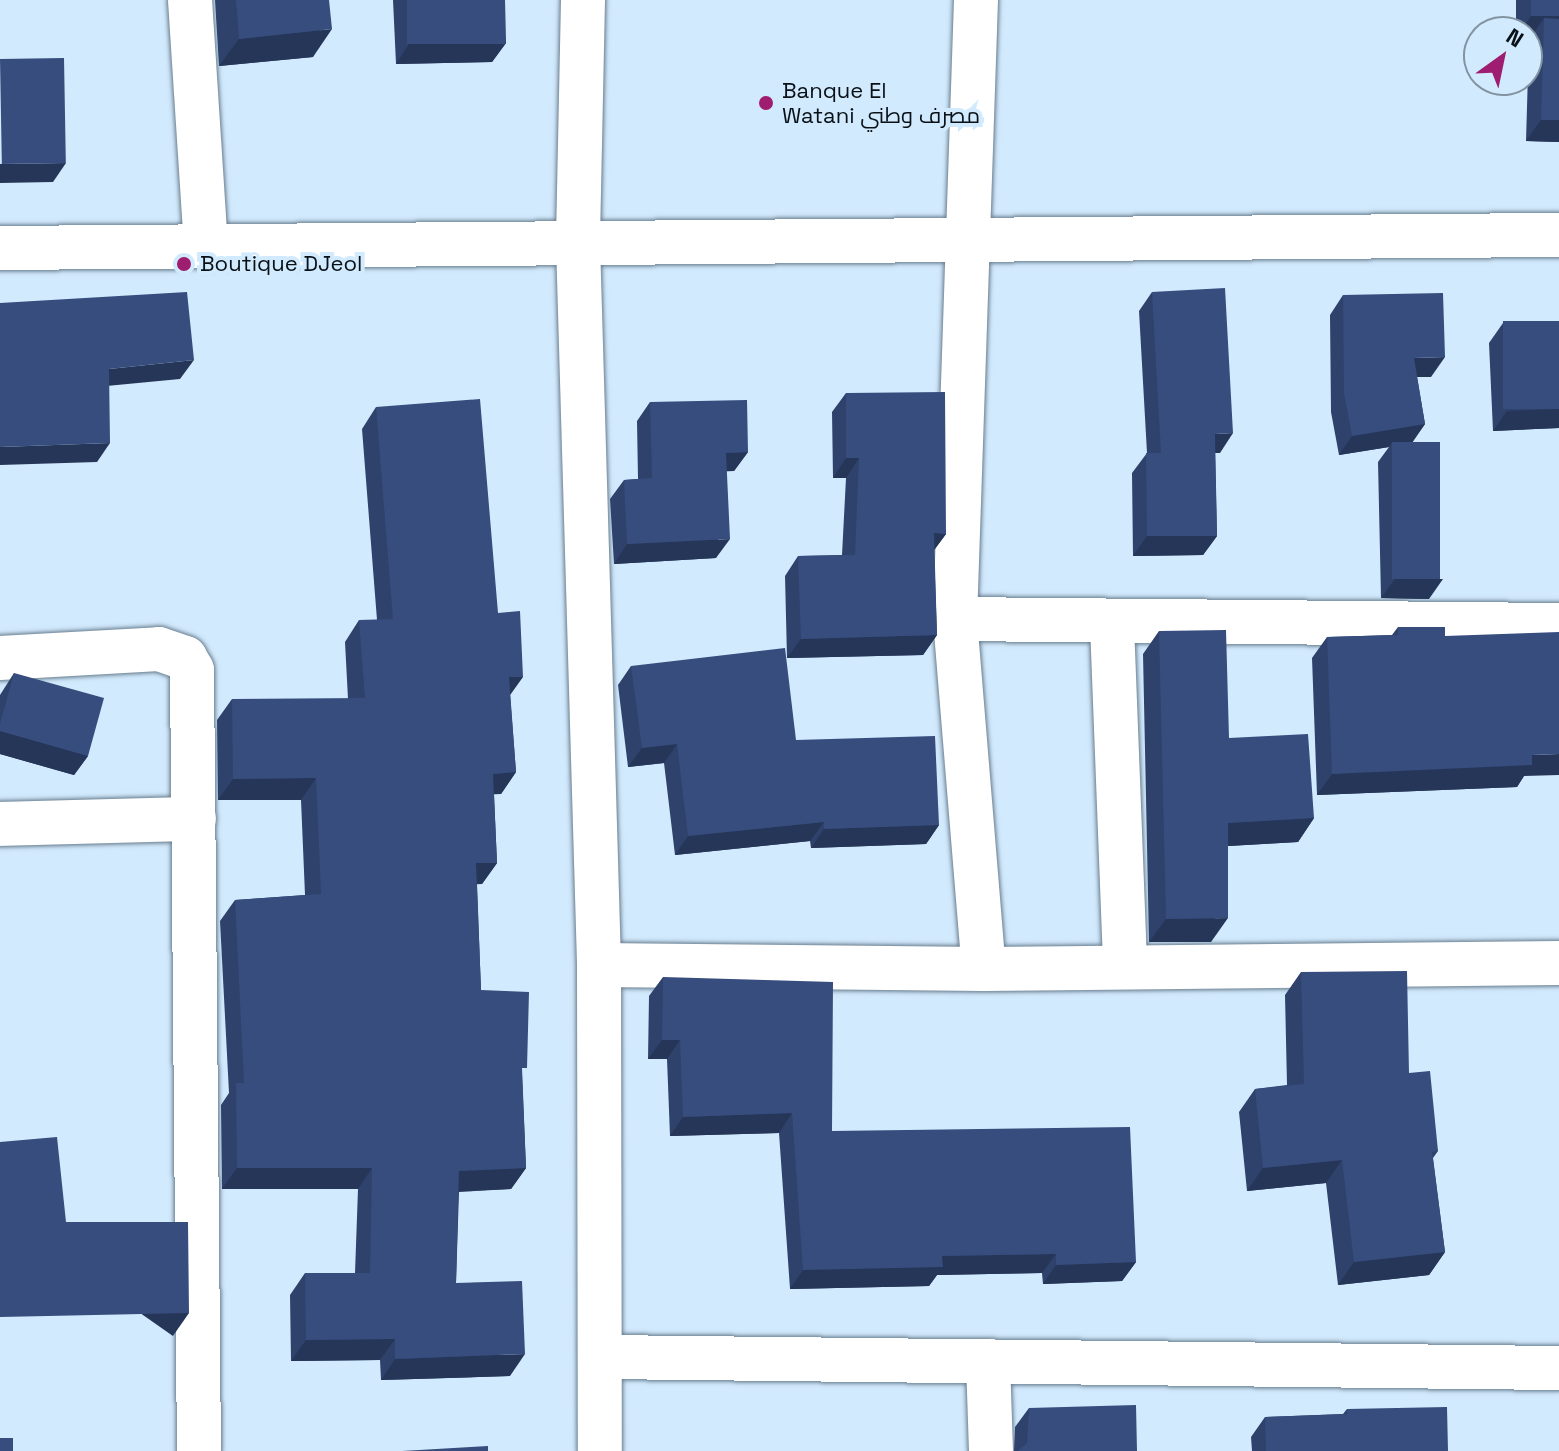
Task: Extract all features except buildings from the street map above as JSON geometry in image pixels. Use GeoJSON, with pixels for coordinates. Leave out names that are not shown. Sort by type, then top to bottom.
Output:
{"type":"FeatureCollection","features":[{"type":"Feature","properties":{"kind":"street"},"geometry":{"type":"LineString","coordinates":[[190,0],[206,247]]}},
{"type":"Feature","properties":{"kind":"street"},"geometry":{"type":"LineString","coordinates":[[583,0],[578,243],[599,965],[603,1357],[600,1451]]}},
{"type":"Feature","properties":{"kind":"street"},"geometry":{"type":"LineString","coordinates":[[976,0],[965,240],[955,619],[984,969]]}},
{"type":"Feature","properties":{"kind":"street"},"geometry":{"type":"LineString","coordinates":[[0,248],[1559,235]]}},
{"type":"Feature","properties":{"kind":"street"},"geometry":{"type":"LineString","coordinates":[[955,619],[1112,624],[1559,625]]}},
{"type":"Feature","properties":{"kind":"street"},"geometry":{"type":"LineString","coordinates":[[1112,624],[1125,967]]}},
{"type":"Feature","properties":{"kind":"street"},"geometry":{"type":"LineString","coordinates":[[0,658],[159,649],[185,658],[195,684],[199,1451]]}},
{"type":"Feature","properties":{"kind":"street"},"geometry":{"type":"LineString","coordinates":[[0,824],[194,819]]}},
{"type":"Feature","properties":{"kind":"street"},"geometry":{"type":"LineString","coordinates":[[599,965],[984,969],[1559,963]]}},
{"type":"Feature","properties":{"kind":"street"},"geometry":{"type":"LineString","coordinates":[[603,1357],[1559,1368]]}},
{"type":"Feature","properties":{"kind":"street"},"geometry":{"type":"LineString","coordinates":[[988,1361],[991,1451]]}},
{"type":"Feature","properties":{"kind":"place","name":"Banque El Watani مصرف وطني"},"geometry":{"type":"Point","coordinates":[766,103]}},
{"type":"Feature","properties":{"kind":"place","name":"Boutique DJeol"},"geometry":{"type":"Point","coordinates":[184,264]}}]}
